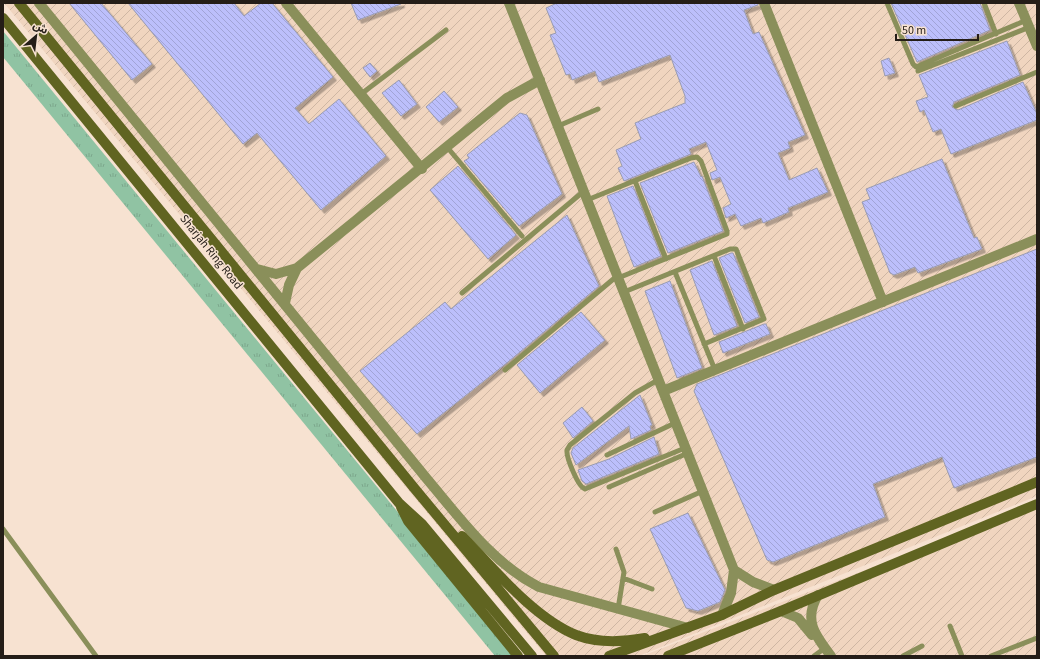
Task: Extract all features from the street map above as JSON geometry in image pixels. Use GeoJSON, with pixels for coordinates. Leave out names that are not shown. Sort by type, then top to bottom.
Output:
{"type":"FeatureCollection","features":[{"type":"Feature","properties":{"kind":"street"},"geometry":{"type":"LineString","coordinates":[[19,3],[415,489],[554,656]]}},
{"type":"Feature","properties":{"kind":"street"},"geometry":{"type":"LineString","coordinates":[[39,3],[432,485],[468,528],[499,559],[522,578],[539,587],[688,628]]}},
{"type":"Feature","properties":{"kind":"street"},"geometry":{"type":"LineString","coordinates":[[286,3],[422,169]]}},
{"type":"Feature","properties":{"kind":"street"},"geometry":{"type":"LineString","coordinates":[[509,3],[734,570],[731,593],[722,615]]}},
{"type":"Feature","properties":{"kind":"street"},"geometry":{"type":"LineString","coordinates":[[764,3],[883,302]]}},
{"type":"Feature","properties":{"kind":"street"},"geometry":{"type":"LineString","coordinates":[[1020,3],[1037,46]]}},
{"type":"Feature","properties":{"kind":"street","name":"Sharjah Ring Road"},"geometry":{"type":"LineString","coordinates":[[3,18],[399,503]]}},
{"type":"Feature","properties":{"kind":"street"},"geometry":{"type":"LineString","coordinates":[[257,269],[276,274],[297,268],[422,169],[507,98],[540,80]]}},
{"type":"Feature","properties":{"kind":"street"},"geometry":{"type":"LineString","coordinates":[[663,391],[1037,239]]}},
{"type":"Feature","properties":{"kind":"street"},"geometry":{"type":"LineString","coordinates":[[285,303],[289,285],[297,268]]}},
{"type":"Feature","properties":{"kind":"street"},"geometry":{"type":"LineString","coordinates":[[609,656],[722,615],[774,590],[1037,482]]}},
{"type":"Feature","properties":{"kind":"street"},"geometry":{"type":"LineString","coordinates":[[415,489],[437,508],[498,575],[538,610],[562,628],[577,635],[594,640],[617,641],[670,633]]}},
{"type":"Feature","properties":{"kind":"street"},"geometry":{"type":"LineString","coordinates":[[399,503],[408,521],[518,656]]}},
{"type":"Feature","properties":{"kind":"street"},"geometry":{"type":"LineString","coordinates":[[399,503],[422,524],[532,656]]}},
{"type":"Feature","properties":{"kind":"street"},"geometry":{"type":"LineString","coordinates":[[668,656],[781,611],[1037,504]]}},
{"type":"Feature","properties":{"kind":"street"},"geometry":{"type":"LineString","coordinates":[[734,570],[753,582],[774,590]]}},
{"type":"Feature","properties":{"kind":"street"},"geometry":{"type":"LineString","coordinates":[[818,595],[811,610],[810,620],[826,649]]}},
{"type":"Feature","properties":{"kind":"street"},"geometry":{"type":"LineString","coordinates":[[781,611],[798,618],[816,640],[826,649]]}},
{"type":"Feature","properties":{"kind":"street"},"geometry":{"type":"LineString","coordinates":[[680,656],[693,645]]}},
{"type":"Feature","properties":{"kind":"lane"},"geometry":{"type":"LineString","coordinates":[[887,3],[912,64],[916,67],[996,34],[1028,24]]}},
{"type":"Feature","properties":{"kind":"lane"},"geometry":{"type":"LineString","coordinates":[[984,3],[996,34]]}},
{"type":"Feature","properties":{"kind":"lane"},"geometry":{"type":"LineString","coordinates":[[918,71],[1028,24]]}},
{"type":"Feature","properties":{"kind":"lane"},"geometry":{"type":"LineString","coordinates":[[361,94],[446,30]]}},
{"type":"Feature","properties":{"kind":"lane"},"geometry":{"type":"LineString","coordinates":[[956,106],[1037,72]]}},
{"type":"Feature","properties":{"kind":"lane"},"geometry":{"type":"LineString","coordinates":[[558,126],[598,109]]}},
{"type":"Feature","properties":{"kind":"lane"},"geometry":{"type":"LineString","coordinates":[[447,147],[522,236]]}},
{"type":"Feature","properties":{"kind":"lane"},"geometry":{"type":"LineString","coordinates":[[462,293],[586,195],[635,181],[691,158],[697,157],[701,161],[727,233],[725,236],[666,260],[618,277],[505,370]]}},
{"type":"Feature","properties":{"kind":"lane"},"geometry":{"type":"LineString","coordinates":[[635,181],[666,260]]}},
{"type":"Feature","properties":{"kind":"lane"},"geometry":{"type":"LineString","coordinates":[[624,292],[714,256],[730,248],[736,249],[764,318],[762,321],[704,344]]}},
{"type":"Feature","properties":{"kind":"lane"},"geometry":{"type":"LineString","coordinates":[[714,256],[743,329]]}},
{"type":"Feature","properties":{"kind":"lane"},"geometry":{"type":"LineString","coordinates":[[675,272],[715,370]]}},
{"type":"Feature","properties":{"kind":"lane"},"geometry":{"type":"LineString","coordinates":[[658,380],[635,393],[570,445],[567,450],[567,456],[579,485],[585,489],[686,450]]}},
{"type":"Feature","properties":{"kind":"lane"},"geometry":{"type":"LineString","coordinates":[[608,455],[675,422]]}},
{"type":"Feature","properties":{"kind":"lane"},"geometry":{"type":"LineString","coordinates":[[609,487],[686,450]]}},
{"type":"Feature","properties":{"kind":"lane"},"geometry":{"type":"LineString","coordinates":[[655,512],[703,491]]}},
{"type":"Feature","properties":{"kind":"lane"},"geometry":{"type":"LineString","coordinates":[[3,529],[96,656]]}},
{"type":"Feature","properties":{"kind":"lane"},"geometry":{"type":"LineString","coordinates":[[616,549],[624,570],[618,609]]}},
{"type":"Feature","properties":{"kind":"lane"},"geometry":{"type":"LineString","coordinates":[[623,578],[652,588]]}},
{"type":"Feature","properties":{"kind":"lane"},"geometry":{"type":"LineString","coordinates":[[950,626],[962,656]]}},
{"type":"Feature","properties":{"kind":"lane"},"geometry":{"type":"LineString","coordinates":[[991,656],[1037,638]]}},
{"type":"Feature","properties":{"kind":"lane"},"geometry":{"type":"LineString","coordinates":[[903,656],[922,646]]}},
{"type":"Feature","properties":{"kind":"lane"},"geometry":{"type":"LineString","coordinates":[[814,656],[826,649]]}},
{"type":"Feature","properties":{"kind":"shaded area"},"geometry":{"type":"Polygon","coordinates":[[[4,3],[1037,3],[1037,496],[639,656],[546,656],[4,3]]]}},
{"type":"Feature","properties":{"kind":"shaded area"},"geometry":{"type":"Polygon","coordinates":[[[1037,504],[1037,656],[642,656],[1037,504]]]}},
{"type":"Feature","properties":{"kind":"green space"},"geometry":{"type":"Polygon","coordinates":[[[3,31],[516,656],[495,656],[3,57],[3,31]]]}},
{"type":"Feature","properties":{"kind":"building"},"geometry":{"type":"Polygon","coordinates":[[[69,3],[101,3],[152,64],[132,80],[69,3]]]}},
{"type":"Feature","properties":{"kind":"building"},"geometry":{"type":"Polygon","coordinates":[[[128,3],[234,3],[244,16],[261,3],[272,3],[333,77],[295,108],[309,124],[339,99],[386,156],[321,210],[257,133],[243,144],[128,3]]]}},
{"type":"Feature","properties":{"kind":"building"},"geometry":{"type":"Polygon","coordinates":[[[351,3],[401,3],[401,4],[358,20],[351,3]]]}},
{"type":"Feature","properties":{"kind":"building"},"geometry":{"type":"Polygon","coordinates":[[[557,3],[758,3],[758,5],[744,10],[753,34],[759,32],[805,135],[788,142],[790,148],[778,153],[789,180],[817,168],[828,192],[788,208],[789,212],[763,223],[761,218],[741,226],[735,214],[726,218],[723,208],[731,204],[720,177],[712,180],[710,173],[717,170],[706,142],[689,149],[691,154],[624,181],[618,168],[622,166],[616,150],[641,139],[635,123],[685,103],[685,96],[670,55],[599,82],[595,71],[572,80],[570,74],[566,75],[550,35],[556,33],[546,8],[557,3]]]}},
{"type":"Feature","properties":{"kind":"building"},"geometry":{"type":"Polygon","coordinates":[[[891,3],[980,3],[990,30],[917,62],[891,3]]]}},
{"type":"Feature","properties":{"kind":"building"},"geometry":{"type":"Polygon","coordinates":[[[1007,41],[1020,75],[954,102],[952,107],[958,110],[1023,82],[1037,114],[1037,120],[951,154],[941,129],[933,132],[924,110],[920,112],[916,101],[928,97],[919,75],[1007,41]]]}},
{"type":"Feature","properties":{"kind":"building"},"geometry":{"type":"Polygon","coordinates":[[[889,58],[895,73],[885,76],[881,61],[889,58]]]}},
{"type":"Feature","properties":{"kind":"building"},"geometry":{"type":"Polygon","coordinates":[[[370,63],[377,71],[370,77],[363,68],[370,63]]]}},
{"type":"Feature","properties":{"kind":"building"},"geometry":{"type":"Polygon","coordinates":[[[399,80],[417,104],[401,116],[382,93],[399,80]]]}},
{"type":"Feature","properties":{"kind":"building"},"geometry":{"type":"Polygon","coordinates":[[[444,91],[458,107],[439,122],[426,107],[444,91]]]}},
{"type":"Feature","properties":{"kind":"building"},"geometry":{"type":"Polygon","coordinates":[[[520,113],[527,115],[562,194],[519,226],[464,161],[469,158],[467,155],[520,113]]]}},
{"type":"Feature","properties":{"kind":"building"},"geometry":{"type":"Polygon","coordinates":[[[942,159],[974,238],[977,237],[982,249],[918,273],[915,267],[894,275],[890,273],[862,202],[870,199],[866,189],[942,159]]]}},
{"type":"Feature","properties":{"kind":"building"},"geometry":{"type":"Polygon","coordinates":[[[694,162],[701,177],[702,176],[723,231],[668,253],[640,183],[694,162]]]}},
{"type":"Feature","properties":{"kind":"building"},"geometry":{"type":"Polygon","coordinates":[[[458,166],[516,235],[488,259],[430,190],[458,166]]]}},
{"type":"Feature","properties":{"kind":"building"},"geometry":{"type":"Polygon","coordinates":[[[633,186],[661,256],[634,267],[607,196],[633,186]]]}},
{"type":"Feature","properties":{"kind":"building"},"geometry":{"type":"Polygon","coordinates":[[[567,215],[599,286],[508,362],[417,434],[360,371],[445,302],[451,309],[567,215]]]}},
{"type":"Feature","properties":{"kind":"building"},"geometry":{"type":"Polygon","coordinates":[[[1037,249],[1037,457],[954,488],[942,457],[873,484],[885,517],[773,562],[767,560],[694,391],[697,384],[1037,249]]]}},
{"type":"Feature","properties":{"kind":"building"},"geometry":{"type":"Polygon","coordinates":[[[733,253],[759,317],[745,323],[719,258],[733,253]]]}},
{"type":"Feature","properties":{"kind":"building"},"geometry":{"type":"Polygon","coordinates":[[[712,261],[737,326],[714,335],[690,270],[712,261]]]}},
{"type":"Feature","properties":{"kind":"building"},"geometry":{"type":"Polygon","coordinates":[[[670,281],[702,368],[677,378],[645,291],[670,281]]]}},
{"type":"Feature","properties":{"kind":"building"},"geometry":{"type":"Polygon","coordinates":[[[581,312],[605,340],[540,393],[517,365],[581,312]]]}},
{"type":"Feature","properties":{"kind":"building"},"geometry":{"type":"Polygon","coordinates":[[[766,324],[770,334],[723,353],[719,342],[766,324]]]}},
{"type":"Feature","properties":{"kind":"building"},"geometry":{"type":"Polygon","coordinates":[[[640,395],[652,425],[650,426],[651,430],[631,439],[629,426],[576,465],[571,453],[573,448],[640,395]]]}},
{"type":"Feature","properties":{"kind":"building"},"geometry":{"type":"Polygon","coordinates":[[[582,407],[593,421],[573,438],[563,423],[582,407]]]}},
{"type":"Feature","properties":{"kind":"building"},"geometry":{"type":"Polygon","coordinates":[[[654,437],[659,454],[586,484],[582,481],[578,470],[609,459],[654,437]]]}},
{"type":"Feature","properties":{"kind":"building"},"geometry":{"type":"Polygon","coordinates":[[[688,513],[725,590],[720,602],[698,611],[686,608],[650,529],[688,513]]]}}]}
